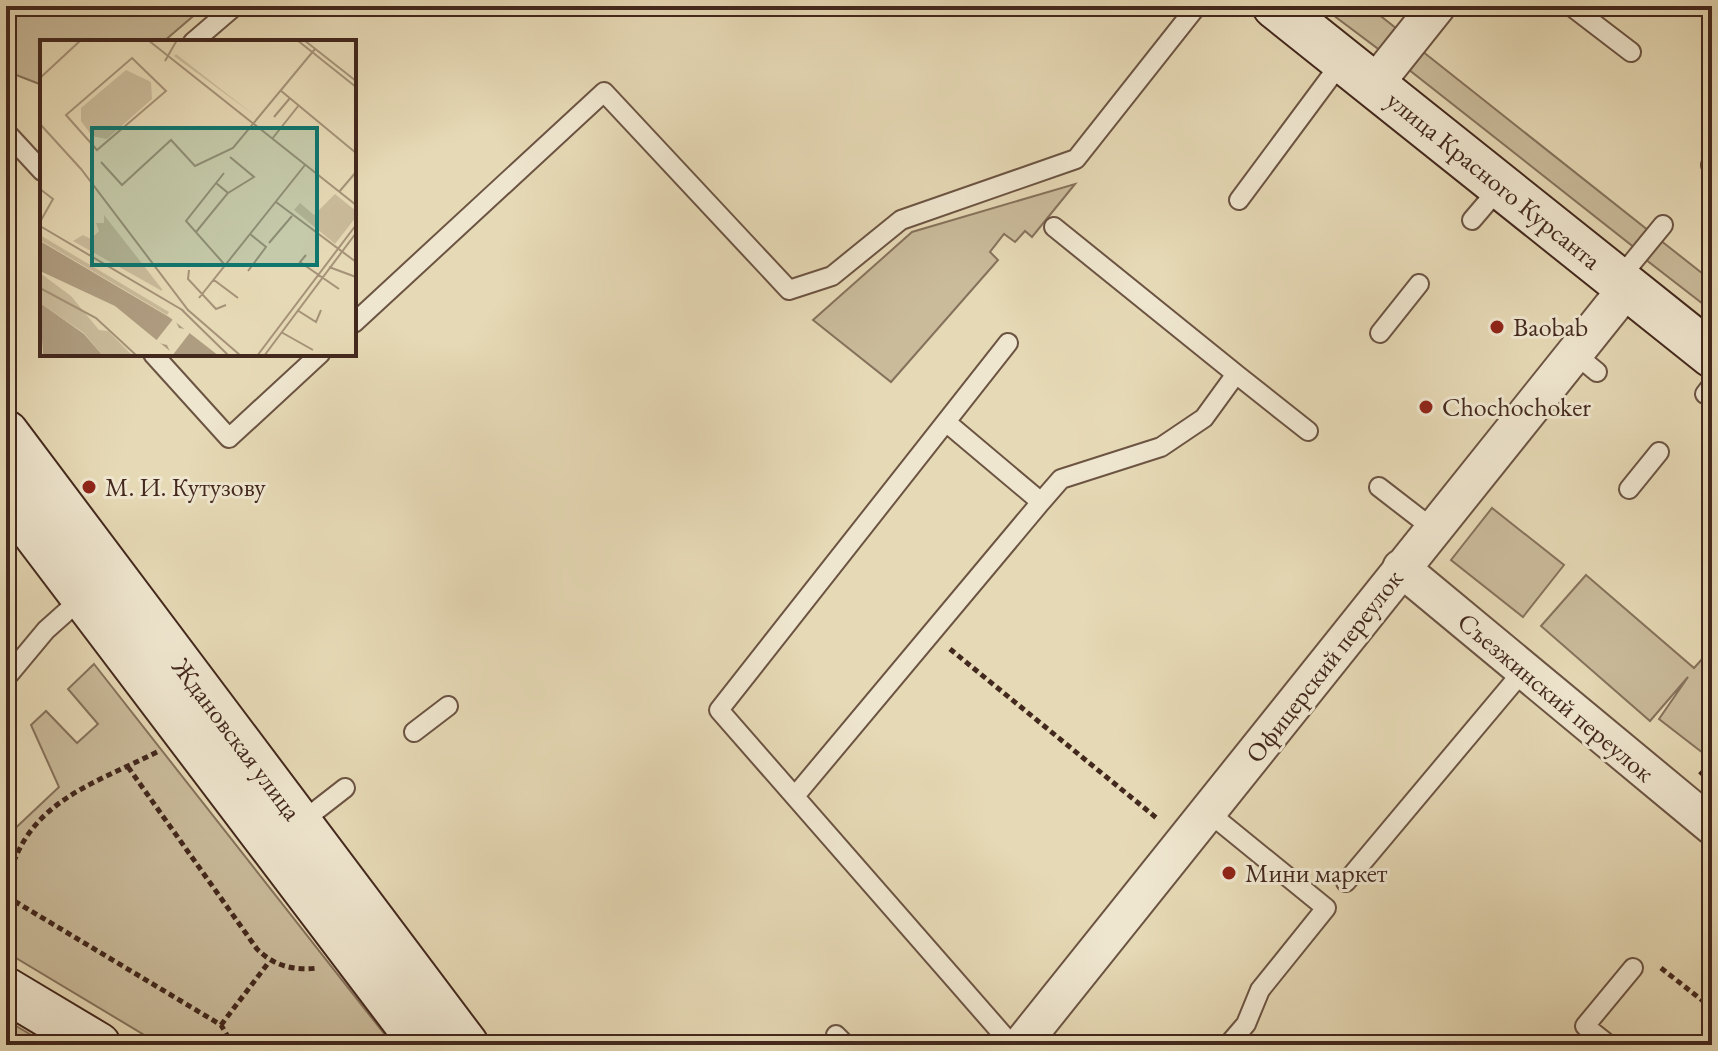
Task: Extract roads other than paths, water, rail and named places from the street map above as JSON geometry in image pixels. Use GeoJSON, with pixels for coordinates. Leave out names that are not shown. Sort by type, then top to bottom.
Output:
{"type":"FeatureCollection","features":[{"type":"Feature","properties":{"kind":"main road","name":"улица Красного Курсанта"},"geometry":{"type":"LineString","coordinates":[[1275,6],[1623,284],[1710,378]]}},
{"type":"Feature","properties":{"kind":"main road","name":"Ждановская улица"},"geometry":{"type":"LineString","coordinates":[[6,433],[466,1045]]}},
{"type":"Feature","properties":{"kind":"main road","name":"Ждановская улица"},"geometry":{"type":"LineString","coordinates":[[6,495],[423,1045]]}},
{"type":"Feature","properties":{"kind":"main road"},"geometry":{"type":"LineString","coordinates":[[6,990],[98,1045]]}},
{"type":"Feature","properties":{"kind":"street"},"geometry":{"type":"LineString","coordinates":[[1358,72],[1437,6]]}},
{"type":"Feature","properties":{"kind":"street","name":"Офицерский переулок"},"geometry":{"type":"LineString","coordinates":[[1021,1045],[1432,528],[1586,362],[1623,284]]}},
{"type":"Feature","properties":{"kind":"street","name":"Съезжинский переулок"},"geometry":{"type":"LineString","coordinates":[[1401,568],[1712,826]]}},
{"type":"Feature","properties":{"kind":"lane"},"geometry":{"type":"LineString","coordinates":[[195,40],[235,6]]}},
{"type":"Feature","properties":{"kind":"lane"},"geometry":{"type":"LineString","coordinates":[[356,321],[604,92],[789,290],[832,276],[901,220],[1076,159],[1197,6]]}},
{"type":"Feature","properties":{"kind":"lane"},"geometry":{"type":"LineString","coordinates":[[1571,6],[1631,52]]}},
{"type":"Feature","properties":{"kind":"lane"},"geometry":{"type":"LineString","coordinates":[[1239,200],[1358,72]]}},
{"type":"Feature","properties":{"kind":"lane"},"geometry":{"type":"LineString","coordinates":[[6,132],[40,169]]}},
{"type":"Feature","properties":{"kind":"lane"},"geometry":{"type":"LineString","coordinates":[[1472,220],[1501,186]]}},
{"type":"Feature","properties":{"kind":"lane"},"geometry":{"type":"LineString","coordinates":[[1623,284],[1663,225]]}},
{"type":"Feature","properties":{"kind":"lane"},"geometry":{"type":"LineString","coordinates":[[1054,227],[1236,374],[1309,424]]}},
{"type":"Feature","properties":{"kind":"lane"},"geometry":{"type":"LineString","coordinates":[[1380,333],[1419,284]]}},
{"type":"Feature","properties":{"kind":"lane"},"geometry":{"type":"LineString","coordinates":[[1008,343],[719,710],[1012,1045]]}},
{"type":"Feature","properties":{"kind":"lane"},"geometry":{"type":"LineString","coordinates":[[155,356],[229,438],[318,356]]}},
{"type":"Feature","properties":{"kind":"lane"},"geometry":{"type":"LineString","coordinates":[[795,796],[1061,479],[1161,447],[1204,418],[1236,374]]}},
{"type":"Feature","properties":{"kind":"lane"},"geometry":{"type":"LineString","coordinates":[[946,422],[1041,502]]}},
{"type":"Feature","properties":{"kind":"lane"},"geometry":{"type":"LineString","coordinates":[[1629,489],[1659,452]]}},
{"type":"Feature","properties":{"kind":"lane"},"geometry":{"type":"LineString","coordinates":[[1379,487],[1432,528]]}},
{"type":"Feature","properties":{"kind":"lane"},"geometry":{"type":"LineString","coordinates":[[6,678],[46,630],[83,597]]}},
{"type":"Feature","properties":{"kind":"lane"},"geometry":{"type":"LineString","coordinates":[[1346,882],[1523,671]]}},
{"type":"Feature","properties":{"kind":"lane"},"geometry":{"type":"LineString","coordinates":[[414,732],[448,706]]}},
{"type":"Feature","properties":{"kind":"lane"},"geometry":{"type":"LineString","coordinates":[[300,823],[345,788]]}},
{"type":"Feature","properties":{"kind":"lane"},"geometry":{"type":"LineString","coordinates":[[1208,812],[1326,908],[1260,990],[1246,1024],[1228,1045]]}},
{"type":"Feature","properties":{"kind":"lane"},"geometry":{"type":"LineString","coordinates":[[1609,1045],[1585,1026],[1633,968]]}},
{"type":"Feature","properties":{"kind":"place","name":"Baobab"},"geometry":{"type":"Point","coordinates":[1497,327]}},
{"type":"Feature","properties":{"kind":"place","name":"Chochochoker"},"geometry":{"type":"Point","coordinates":[1426,407]}},
{"type":"Feature","properties":{"kind":"place","name":"М. И. Кутузову"},"geometry":{"type":"Point","coordinates":[89,487]}},
{"type":"Feature","properties":{"kind":"place","name":"Мини маркет"},"geometry":{"type":"Point","coordinates":[1229,873]}}]}
